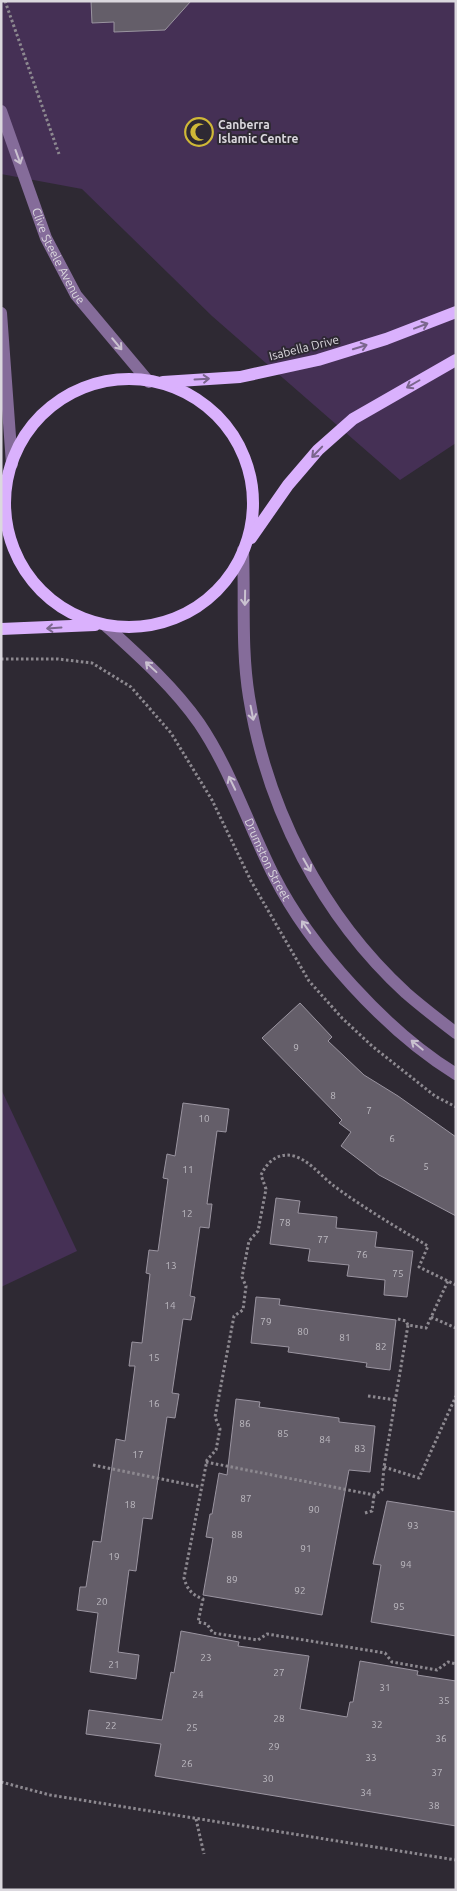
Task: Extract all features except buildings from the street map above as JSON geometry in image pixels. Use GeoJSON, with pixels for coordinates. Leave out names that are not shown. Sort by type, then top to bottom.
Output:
{"type":"FeatureCollection","features":[{"type":"Feature","properties":{"kind":"main road","name":"Isabella Drive"},"geometry":{"type":"LineString","coordinates":[[151,382],[240,377],[318,360],[386,339],[456,312]]}},
{"type":"Feature","properties":{"kind":"main road"},"geometry":{"type":"LineString","coordinates":[[244,548],[288,484],[318,450],[353,419],[456,360]]}},
{"type":"Feature","properties":{"kind":"main road"},"geometry":{"type":"LineString","coordinates":[[132,380],[151,382],[174,388],[210,410],[237,443],[246,463],[251,483],[251,526],[236,566],[224,583],[190,611],[170,620],[149,626],[127,627],[104,624],[84,619],[46,596],[31,580],[19,562],[10,541],[6,520],[5,499],[8,469],[23,439],[36,421],[70,395],[89,386],[110,381],[132,380]]}},
{"type":"Feature","properties":{"kind":"main road"},"geometry":{"type":"LineString","coordinates":[[1,629],[104,624]]}},
{"type":"Feature","properties":{"kind":"street","name":"Clive Steele Avenue"},"geometry":{"type":"LineString","coordinates":[[1,111],[46,238],[76,295],[151,382]]}},
{"type":"Feature","properties":{"kind":"street"},"geometry":{"type":"LineString","coordinates":[[1,313],[8,469]]}},
{"type":"Feature","properties":{"kind":"street"},"geometry":{"type":"LineString","coordinates":[[244,548],[244,642],[249,696],[260,750],[280,810],[299,852],[326,899],[358,943],[406,992],[456,1034]]}},
{"type":"Feature","properties":{"kind":"street","name":"Drumston Street"},"geometry":{"type":"LineString","coordinates":[[104,624],[156,672],[198,723],[231,781],[274,876],[291,906],[332,963],[384,1018],[443,1066],[456,1074]]}},
{"type":"Feature","properties":{"kind":"path"},"geometry":{"type":"LineString","coordinates":[[5,1],[59,154]]}},
{"type":"Feature","properties":{"kind":"path"},"geometry":{"type":"LineString","coordinates":[[1,659],[58,659],[92,663],[131,686],[171,733],[207,792],[251,881],[309,981],[342,1018],[372,1046],[429,1091],[456,1107]]}},
{"type":"Feature","properties":{"kind":"path"},"geometry":{"type":"LineString","coordinates":[[456,1285],[419,1267],[428,1246],[375,1215],[301,1159],[286,1155],[271,1160],[265,1167],[262,1176],[266,1189],[258,1231],[249,1241],[242,1277],[246,1286],[243,1310],[234,1316],[215,1417],[220,1429],[216,1450],[208,1456],[206,1462],[184,1578],[191,1593],[203,1599],[198,1622],[207,1624],[212,1633],[258,1640],[266,1634],[385,1653],[392,1662],[437,1670],[448,1662],[456,1664]]}},
{"type":"Feature","properties":{"kind":"path"},"geometry":{"type":"LineString","coordinates":[[398,1319],[406,1321],[408,1325],[426,1328],[448,1281]]}},
{"type":"Feature","properties":{"kind":"path"},"geometry":{"type":"LineString","coordinates":[[431,1316],[456,1328]]}},
{"type":"Feature","properties":{"kind":"path"},"geometry":{"type":"LineString","coordinates":[[206,1462],[374,1495],[382,1490],[384,1467],[408,1325]]}},
{"type":"Feature","properties":{"kind":"path"},"geometry":{"type":"LineString","coordinates":[[368,1396],[396,1400]]}},
{"type":"Feature","properties":{"kind":"path"},"geometry":{"type":"LineString","coordinates":[[384,1467],[419,1478],[456,1396]]}},
{"type":"Feature","properties":{"kind":"path"},"geometry":{"type":"LineString","coordinates":[[93,1465],[201,1487]]}},
{"type":"Feature","properties":{"kind":"path"},"geometry":{"type":"LineString","coordinates":[[365,1513],[372,1510],[374,1495]]}},
{"type":"Feature","properties":{"kind":"path"},"geometry":{"type":"LineString","coordinates":[[1,1782],[50,1795],[456,1860]]}},
{"type":"Feature","properties":{"kind":"path"},"geometry":{"type":"LineString","coordinates":[[196,1819],[204,1854]]}},
{"type":"Feature","properties":{"kind":"shaded area"},"geometry":{"type":"Polygon","coordinates":[[[1,1],[456,1],[456,443],[400,480],[212,316],[82,189],[1,174],[1,1]]]}},
{"type":"Feature","properties":{"kind":"shaded area"},"geometry":{"type":"Polygon","coordinates":[[[1,1089],[77,1251],[1,1287],[1,1089]]]}},
{"type":"Feature","properties":{"kind":"place","name":"Canberra Islamic Centre"},"geometry":{"type":"Point","coordinates":[199,132]}}]}
